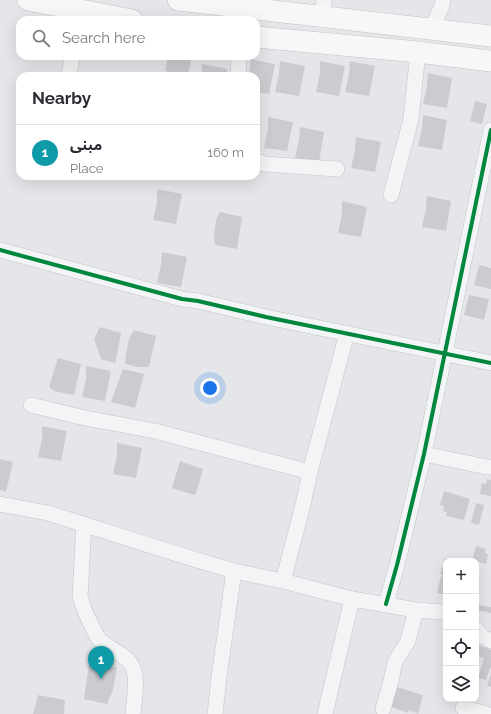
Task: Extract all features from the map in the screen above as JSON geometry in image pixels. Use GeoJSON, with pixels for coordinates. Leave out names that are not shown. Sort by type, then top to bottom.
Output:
{"type":"FeatureCollection","features":[{"type":"Feature","properties":{"kind":"main road"},"geometry":{"type":"LineString","coordinates":[[28,0],[77,15],[88,16]]}},
{"type":"Feature","properties":{"kind":"main road"},"geometry":{"type":"LineString","coordinates":[[178,0],[323,8],[431,29],[491,36]]}},
{"type":"Feature","properties":{"kind":"main road"},"geometry":{"type":"LineString","coordinates":[[260,37],[418,52],[491,61]]}},
{"type":"Feature","properties":{"kind":"street"},"geometry":{"type":"LineString","coordinates":[[431,29],[442,6],[443,0]]}},
{"type":"Feature","properties":{"kind":"street"},"geometry":{"type":"LineString","coordinates":[[392,195],[411,119],[418,52]]}},
{"type":"Feature","properties":{"kind":"street"},"geometry":{"type":"LineString","coordinates":[[69,72],[71,60]]}},
{"type":"Feature","properties":{"kind":"street"},"geometry":{"type":"LineString","coordinates":[[238,72],[239,60]]}},
{"type":"Feature","properties":{"kind":"street"},"geometry":{"type":"LineString","coordinates":[[386,604],[424,454],[491,130]]}},
{"type":"Feature","properties":{"kind":"street"},"geometry":{"type":"LineString","coordinates":[[260,162],[264,164],[338,169]]}},
{"type":"Feature","properties":{"kind":"street"},"geometry":{"type":"LineString","coordinates":[[0,250],[182,299],[198,301],[266,317],[491,363]]}},
{"type":"Feature","properties":{"kind":"street"},"geometry":{"type":"LineString","coordinates":[[283,581],[310,472],[347,334]]}},
{"type":"Feature","properties":{"kind":"street"},"geometry":{"type":"LineString","coordinates":[[31,405],[85,418],[155,432],[310,472]]}},
{"type":"Feature","properties":{"kind":"street"},"geometry":{"type":"LineString","coordinates":[[424,454],[491,467]]}},
{"type":"Feature","properties":{"kind":"street"},"geometry":{"type":"LineString","coordinates":[[0,504],[48,513],[234,571],[283,581],[352,599],[416,610],[443,612]]}},
{"type":"Feature","properties":{"kind":"street"},"geometry":{"type":"LineString","coordinates":[[84,524],[80,596],[98,638],[124,656],[134,668],[135,678],[133,714]]}},
{"type":"Feature","properties":{"kind":"street"},"geometry":{"type":"LineString","coordinates":[[215,714],[234,571]]}},
{"type":"Feature","properties":{"kind":"street"},"geometry":{"type":"LineString","coordinates":[[325,714],[352,599]]}},
{"type":"Feature","properties":{"kind":"street"},"geometry":{"type":"LineString","coordinates":[[383,709],[396,660],[408,640],[416,610]]}},
{"type":"Feature","properties":{"kind":"street"},"geometry":{"type":"LineString","coordinates":[[477,630],[482,636],[491,641]]}},
{"type":"Feature","properties":{"kind":"street"},"geometry":{"type":"LineString","coordinates":[[463,708],[487,714]]}},
{"type":"Feature","properties":{"kind":"building"},"geometry":{"type":"Polygon","coordinates":[[[167,60],[191,60],[189,72],[165,71],[167,60]]]}},
{"type":"Feature","properties":{"kind":"building"},"geometry":{"type":"Polygon","coordinates":[[[251,60],[275,64],[269,94],[260,93],[260,72],[249,72],[251,60]]]}},
{"type":"Feature","properties":{"kind":"building"},"geometry":{"type":"Polygon","coordinates":[[[280,61],[305,66],[299,96],[275,92],[280,61]]]}},
{"type":"Feature","properties":{"kind":"building"},"geometry":{"type":"Polygon","coordinates":[[[320,61],[345,66],[339,96],[316,92],[320,73],[320,61]]]}},
{"type":"Feature","properties":{"kind":"building"},"geometry":{"type":"Polygon","coordinates":[[[350,61],[375,66],[369,96],[345,92],[350,61]]]}},
{"type":"Feature","properties":{"kind":"building"},"geometry":{"type":"Polygon","coordinates":[[[202,64],[227,69],[227,72],[202,72],[202,64]]]}},
{"type":"Feature","properties":{"kind":"building"},"geometry":{"type":"Polygon","coordinates":[[[428,73],[452,78],[447,108],[423,104],[428,73]]]}},
{"type":"Feature","properties":{"kind":"building"},"geometry":{"type":"Polygon","coordinates":[[[475,101],[487,104],[482,124],[470,121],[475,101]]]}},
{"type":"Feature","properties":{"kind":"building"},"geometry":{"type":"Polygon","coordinates":[[[423,115],[447,120],[442,150],[418,146],[423,115]]]}},
{"type":"Feature","properties":{"kind":"building"},"geometry":{"type":"Polygon","coordinates":[[[268,117],[293,122],[287,151],[264,148],[268,129],[268,117]]]}},
{"type":"Feature","properties":{"kind":"building"},"geometry":{"type":"Polygon","coordinates":[[[300,127],[324,132],[319,162],[295,158],[300,127]]]}},
{"type":"Feature","properties":{"kind":"building"},"geometry":{"type":"Polygon","coordinates":[[[356,137],[381,142],[375,172],[351,168],[356,137]]]}},
{"type":"Feature","properties":{"kind":"building"},"geometry":{"type":"Polygon","coordinates":[[[157,189],[182,194],[176,224],[153,220],[157,202],[157,189]]]}},
{"type":"Feature","properties":{"kind":"building"},"geometry":{"type":"Polygon","coordinates":[[[427,196],[451,201],[446,231],[422,227],[427,196]]]}},
{"type":"Feature","properties":{"kind":"building"},"geometry":{"type":"Polygon","coordinates":[[[342,201],[367,207],[361,237],[338,233],[342,214],[342,201]]]}},
{"type":"Feature","properties":{"kind":"building"},"geometry":{"type":"Polygon","coordinates":[[[220,212],[242,217],[237,249],[215,245],[214,236],[216,220],[220,212]]]}},
{"type":"Feature","properties":{"kind":"building"},"geometry":{"type":"Polygon","coordinates":[[[162,252],[187,257],[181,287],[157,283],[162,252]]]}},
{"type":"Feature","properties":{"kind":"building"},"geometry":{"type":"Polygon","coordinates":[[[479,265],[491,268],[491,289],[474,285],[479,265]]]}},
{"type":"Feature","properties":{"kind":"building"},"geometry":{"type":"Polygon","coordinates":[[[469,295],[489,299],[484,320],[464,315],[469,295]]]}},
{"type":"Feature","properties":{"kind":"building"},"geometry":{"type":"Polygon","coordinates":[[[100,327],[121,333],[115,363],[101,359],[94,339],[100,327]]]}},
{"type":"Feature","properties":{"kind":"building"},"geometry":{"type":"Polygon","coordinates":[[[134,330],[156,336],[149,367],[138,367],[125,364],[129,339],[134,330]]]}},
{"type":"Feature","properties":{"kind":"building"},"geometry":{"type":"Polygon","coordinates":[[[58,358],[81,364],[74,395],[54,391],[49,387],[58,358]]]}},
{"type":"Feature","properties":{"kind":"building"},"geometry":{"type":"Polygon","coordinates":[[[86,366],[111,371],[105,401],[82,397],[86,379],[86,366]]]}},
{"type":"Feature","properties":{"kind":"building"},"geometry":{"type":"Polygon","coordinates":[[[123,369],[144,374],[135,408],[111,402],[123,369]]]}},
{"type":"Feature","properties":{"kind":"building"},"geometry":{"type":"Polygon","coordinates":[[[42,426],[67,431],[61,461],[38,457],[42,439],[42,426]]]}},
{"type":"Feature","properties":{"kind":"building"},"geometry":{"type":"Polygon","coordinates":[[[117,443],[142,448],[136,478],[113,474],[117,456],[117,443]]]}},
{"type":"Feature","properties":{"kind":"building"},"geometry":{"type":"Polygon","coordinates":[[[0,459],[13,462],[6,492],[0,490],[0,459]]]}},
{"type":"Feature","properties":{"kind":"building"},"geometry":{"type":"Polygon","coordinates":[[[180,461],[203,469],[195,495],[172,488],[180,461]]]}},
{"type":"Feature","properties":{"kind":"building"},"geometry":{"type":"Polygon","coordinates":[[[487,479],[491,480],[491,496],[480,494],[482,483],[486,484],[487,479]]]}},
{"type":"Feature","properties":{"kind":"building"},"geometry":{"type":"Polygon","coordinates":[[[444,491],[470,499],[464,520],[446,516],[447,512],[443,511],[444,506],[440,505],[444,491]]]}},
{"type":"Feature","properties":{"kind":"building"},"geometry":{"type":"Polygon","coordinates":[[[476,503],[484,505],[479,525],[471,523],[476,503]]]}},
{"type":"Feature","properties":{"kind":"building"},"geometry":{"type":"Polygon","coordinates":[[[476,546],[486,549],[485,553],[488,554],[486,564],[479,562],[479,558],[473,558],[476,546]]]}},
{"type":"Feature","properties":{"kind":"building"},"geometry":{"type":"Polygon","coordinates":[[[443,565],[443,575],[440,574],[443,565]]]}},
{"type":"Feature","properties":{"kind":"building"},"geometry":{"type":"Polygon","coordinates":[[[441,576],[443,577],[443,594],[437,593],[441,576]]]}},
{"type":"Feature","properties":{"kind":"building"},"geometry":{"type":"Polygon","coordinates":[[[479,605],[491,607],[491,613],[479,610],[479,605]]]}},
{"type":"Feature","properties":{"kind":"building"},"geometry":{"type":"Polygon","coordinates":[[[479,646],[491,650],[491,666],[486,680],[479,678],[484,658],[479,657],[479,646]]]}},
{"type":"Feature","properties":{"kind":"building"},"geometry":{"type":"Polygon","coordinates":[[[89,665],[117,667],[113,690],[107,704],[84,699],[89,665]]]}},
{"type":"Feature","properties":{"kind":"building"},"geometry":{"type":"Polygon","coordinates":[[[491,674],[491,687],[487,686],[491,674]]]}},
{"type":"Feature","properties":{"kind":"building"},"geometry":{"type":"Polygon","coordinates":[[[397,687],[423,695],[418,714],[409,710],[408,713],[391,707],[397,687]]]}},
{"type":"Feature","properties":{"kind":"building"},"geometry":{"type":"Polygon","coordinates":[[[38,695],[65,700],[64,714],[33,714],[38,695]]]}},
{"type":"Feature","properties":{"kind":"cycle path"},"geometry":{"type":"LineString","coordinates":[[386,604],[424,454],[491,130]]}},
{"type":"Feature","properties":{"kind":"cycle path"},"geometry":{"type":"LineString","coordinates":[[0,250],[182,299],[198,301],[266,317],[491,363]]}},
{"type":"Feature","properties":{"kind":"place","name":"مبنى"},"geometry":{"type":"Point","coordinates":[101,679]}}]}
